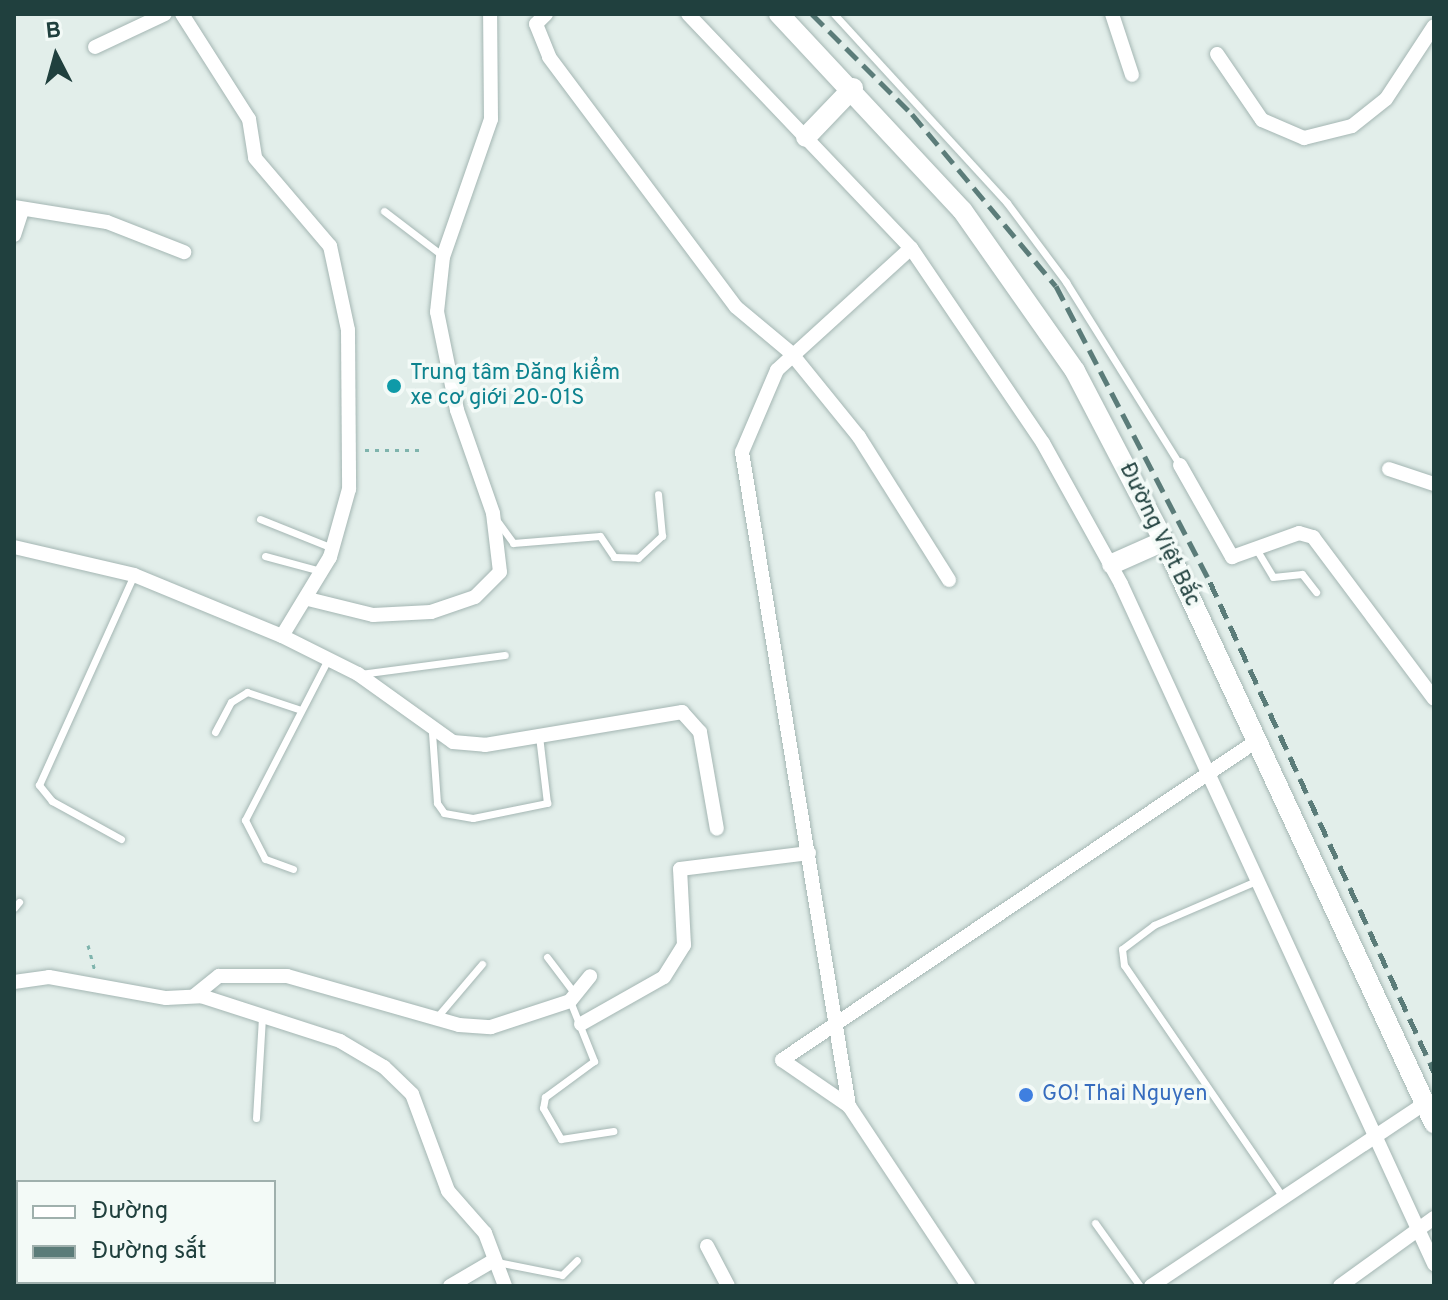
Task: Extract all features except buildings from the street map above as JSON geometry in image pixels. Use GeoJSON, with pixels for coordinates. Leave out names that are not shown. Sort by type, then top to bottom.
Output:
{"type":"FeatureCollection","features":[{"type":"Feature","properties":{"kind":"main road","name":"Đường Việt Bắc"},"geometry":{"type":"LineString","coordinates":[[779,14],[853,88],[953,199],[1022,292],[1075,371],[1164,541],[1434,1123]]}},
{"type":"Feature","properties":{"kind":"main road"},"geometry":{"type":"LineString","coordinates":[[806,137],[853,88]]}},
{"type":"Feature","properties":{"kind":"main road"},"geometry":{"type":"LineString","coordinates":[[1112,564],[1164,541]]}},
{"type":"Feature","properties":{"kind":"street"},"geometry":{"type":"LineString","coordinates":[[95,47],[165,14]]}},
{"type":"Feature","properties":{"kind":"street"},"geometry":{"type":"LineString","coordinates":[[182,14],[249,119],[252,152],[335,257],[348,330],[353,450],[333,549],[308,599],[282,636]]}},
{"type":"Feature","properties":{"kind":"street"},"geometry":{"type":"LineString","coordinates":[[308,599],[398,615],[475,597],[500,572],[493,513],[437,334],[443,257],[491,119],[490,14]]}},
{"type":"Feature","properties":{"kind":"street"},"geometry":{"type":"LineString","coordinates":[[546,14],[536,24],[549,57],[736,307],[791,353],[859,437],[949,580]]}},
{"type":"Feature","properties":{"kind":"street"},"geometry":{"type":"LineString","coordinates":[[688,14],[911,248],[1043,443],[1112,564],[1416,1231],[1434,1264]]}},
{"type":"Feature","properties":{"kind":"street"},"geometry":{"type":"LineString","coordinates":[[1112,14],[1132,75]]}},
{"type":"Feature","properties":{"kind":"street"},"geometry":{"type":"LineString","coordinates":[[1217,54],[1262,120],[1304,138],[1352,126],[1386,99],[1419,59],[1434,26]]}},
{"type":"Feature","properties":{"kind":"street"},"geometry":{"type":"LineString","coordinates":[[14,235],[18,209],[107,222],[184,252]]}},
{"type":"Feature","properties":{"kind":"street"},"geometry":{"type":"LineString","coordinates":[[849,1106],[742,452],[746,431],[791,353],[911,248]]}},
{"type":"Feature","properties":{"kind":"street"},"geometry":{"type":"LineString","coordinates":[[1180,465],[1227,554],[1258,552],[1299,533],[1313,537],[1434,699]]}},
{"type":"Feature","properties":{"kind":"street"},"geometry":{"type":"LineString","coordinates":[[1389,469],[1434,484]]}},
{"type":"Feature","properties":{"kind":"street"},"geometry":{"type":"LineString","coordinates":[[14,547],[134,575],[282,636],[358,674],[432,733],[466,745],[682,712],[700,732],[717,829]]}},
{"type":"Feature","properties":{"kind":"street"},"geometry":{"type":"LineString","coordinates":[[968,1286],[849,1106],[782,1060],[834,1021],[1258,740]]}},
{"type":"Feature","properties":{"kind":"street"},"geometry":{"type":"LineString","coordinates":[[581,1024],[664,977],[684,945],[680,869],[809,853]]}},
{"type":"Feature","properties":{"kind":"street"},"geometry":{"type":"LineString","coordinates":[[194,996],[219,976],[287,976],[436,1018],[491,1027],[573,998],[590,976]]}},
{"type":"Feature","properties":{"kind":"street"},"geometry":{"type":"LineString","coordinates":[[14,982],[99,983],[166,998],[194,996],[262,1014],[340,1041],[405,1085],[451,1197],[485,1233],[491,1262],[505,1286]]}},
{"type":"Feature","properties":{"kind":"street"},"geometry":{"type":"LineString","coordinates":[[1151,1286],[1424,1104]]}},
{"type":"Feature","properties":{"kind":"street"},"geometry":{"type":"LineString","coordinates":[[1340,1286],[1434,1218]]}},
{"type":"Feature","properties":{"kind":"street"},"geometry":{"type":"LineString","coordinates":[[707,1246],[728,1286]]}},
{"type":"Feature","properties":{"kind":"street"},"geometry":{"type":"LineString","coordinates":[[450,1286],[491,1262]]}},
{"type":"Feature","properties":{"kind":"lane"},"geometry":{"type":"LineString","coordinates":[[834,14],[1016,215],[1066,282],[1180,465]]}},
{"type":"Feature","properties":{"kind":"lane"},"geometry":{"type":"LineString","coordinates":[[384,211],[443,257]]}},
{"type":"Feature","properties":{"kind":"lane"},"geometry":{"type":"LineString","coordinates":[[493,513],[513,543],[600,536],[624,560],[655,548],[662,536],[658,494]]}},
{"type":"Feature","properties":{"kind":"lane"},"geometry":{"type":"LineString","coordinates":[[260,519],[333,549]]}},
{"type":"Feature","properties":{"kind":"lane"},"geometry":{"type":"LineString","coordinates":[[1258,552],[1273,577],[1302,574],[1316,592]]}},
{"type":"Feature","properties":{"kind":"lane"},"geometry":{"type":"LineString","coordinates":[[265,556],[322,571]]}},
{"type":"Feature","properties":{"kind":"lane"},"geometry":{"type":"LineString","coordinates":[[121,839],[52,801],[39,779],[134,575]]}},
{"type":"Feature","properties":{"kind":"lane"},"geometry":{"type":"LineString","coordinates":[[358,674],[505,655]]}},
{"type":"Feature","properties":{"kind":"lane"},"geometry":{"type":"LineString","coordinates":[[293,869],[265,859],[245,820],[328,659]]}},
{"type":"Feature","properties":{"kind":"lane"},"geometry":{"type":"LineString","coordinates":[[215,732],[231,702],[247,692],[301,710]]}},
{"type":"Feature","properties":{"kind":"lane"},"geometry":{"type":"LineString","coordinates":[[432,733],[437,803],[444,813],[473,818],[547,803],[539,735]]}},
{"type":"Feature","properties":{"kind":"lane"},"geometry":{"type":"LineString","coordinates":[[1256,881],[1154,925],[1122,949],[1124,965],[1283,1197]]}},
{"type":"Feature","properties":{"kind":"lane"},"geometry":{"type":"LineString","coordinates":[[547,957],[573,998],[593,1066],[545,1097],[543,1108],[561,1139],[613,1131]]}},
{"type":"Feature","properties":{"kind":"lane"},"geometry":{"type":"LineString","coordinates":[[436,1018],[482,964]]}},
{"type":"Feature","properties":{"kind":"lane"},"geometry":{"type":"LineString","coordinates":[[256,1118],[262,1014]]}},
{"type":"Feature","properties":{"kind":"lane"},"geometry":{"type":"LineString","coordinates":[[1095,1223],[1140,1286]]}},
{"type":"Feature","properties":{"kind":"lane"},"geometry":{"type":"LineString","coordinates":[[491,1262],[562,1275],[577,1260]]}},
{"type":"Feature","properties":{"kind":"path"},"geometry":{"type":"LineString","coordinates":[[353,450],[424,450]]}},
{"type":"Feature","properties":{"kind":"path"},"geometry":{"type":"LineString","coordinates":[[88,945],[99,983]]}},
{"type":"Feature","properties":{"kind":"railway"},"geometry":{"type":"LineString","coordinates":[[812,14],[912,114],[1056,286],[1210,582],[1434,1072]]}},
{"type":"Feature","properties":{"kind":"place","name":"Trung tâm Đăng kiểm xe cơ giới 20-01S"},"geometry":{"type":"Point","coordinates":[394,386]}},
{"type":"Feature","properties":{"kind":"place","name":"GO! Thai Nguyen"},"geometry":{"type":"Point","coordinates":[1026,1095]}}]}
